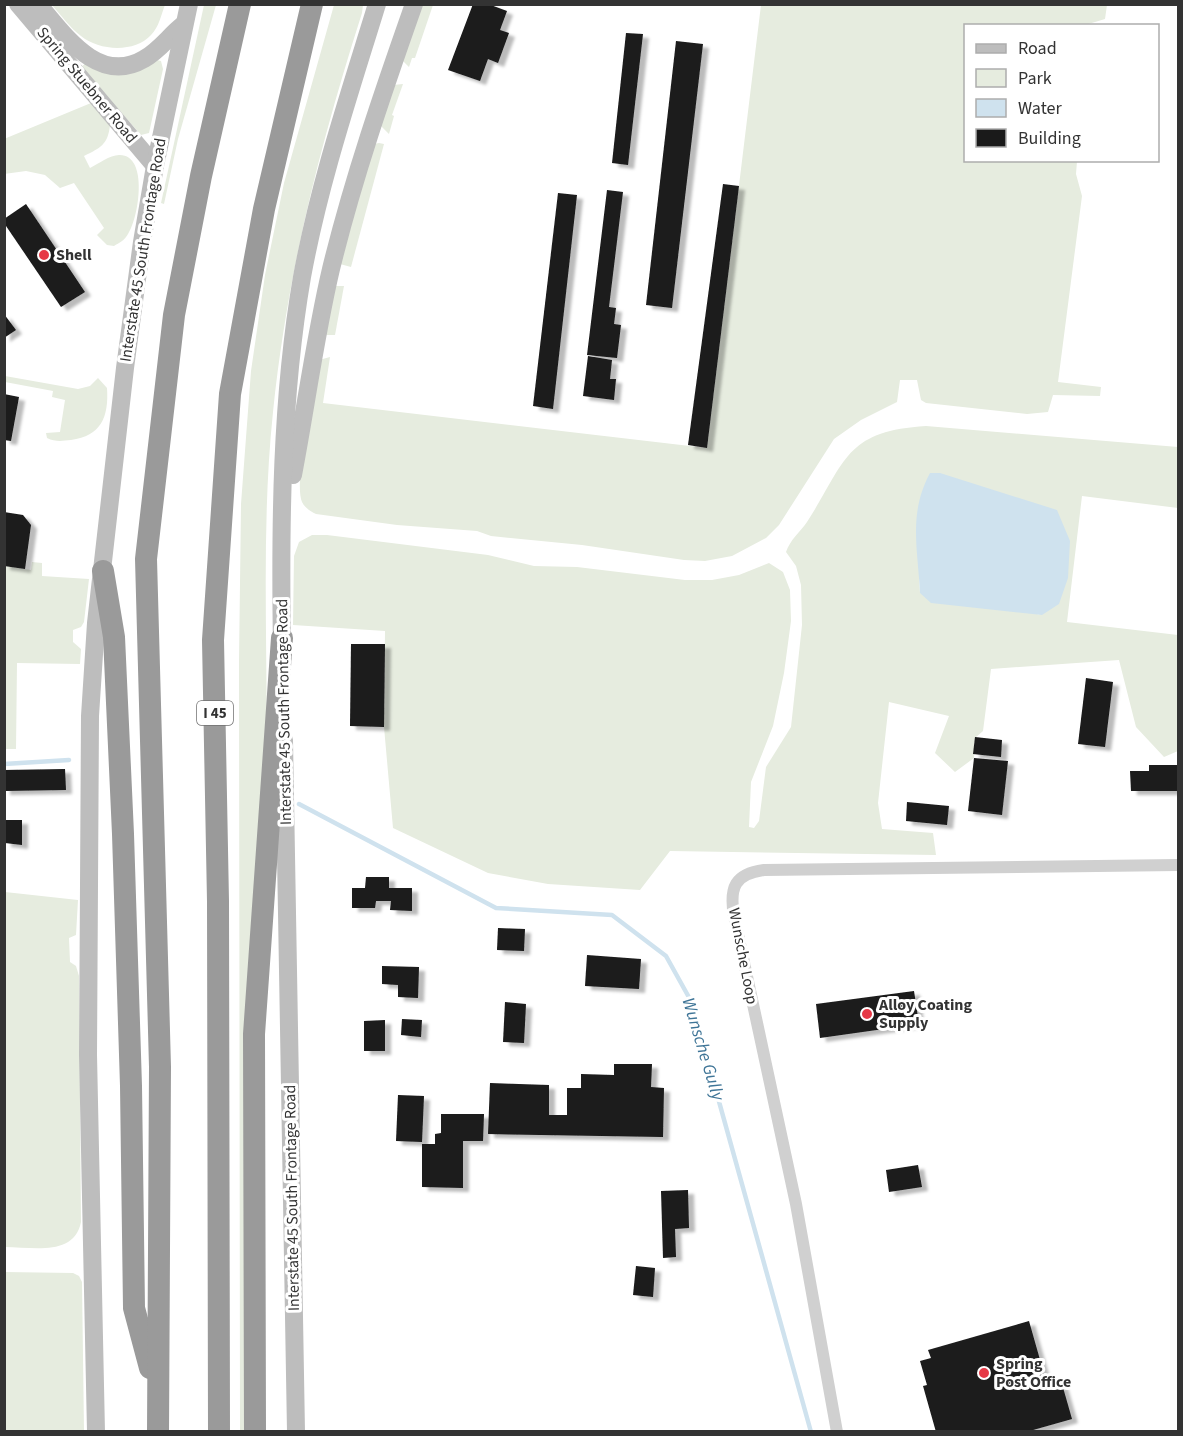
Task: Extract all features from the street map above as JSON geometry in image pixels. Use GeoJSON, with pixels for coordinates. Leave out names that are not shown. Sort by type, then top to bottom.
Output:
{"type":"FeatureCollection","features":[{"type":"Feature","properties":{"kind":"highway"},"geometry":{"type":"LineString","coordinates":[[158,1431],[160,1067],[146,559],[174,315],[201,176],[240,4]]}},
{"type":"Feature","properties":{"kind":"highway","name":"I 45"},"geometry":{"type":"LineString","coordinates":[[219,1431],[218,901],[213,640],[232,383],[264,209],[312,4]]}},
{"type":"Feature","properties":{"kind":"highway"},"geometry":{"type":"LineString","coordinates":[[103,571],[114,637],[123,822],[132,1098],[134,1308],[157,1398]]}},
{"type":"Feature","properties":{"kind":"highway"},"geometry":{"type":"LineString","coordinates":[[255,1431],[254,1034],[282,638]]}},
{"type":"Feature","properties":{"kind":"main road","name":"Spring Stuebner Road"},"geometry":{"type":"LineString","coordinates":[[18,4],[155,166]]}},
{"type":"Feature","properties":{"kind":"main road","name":"Spring Stuebner Road"},"geometry":{"type":"LineString","coordinates":[[38,4],[79,51],[89,59],[116,66],[147,58],[183,25]]}},
{"type":"Feature","properties":{"kind":"main road","name":"Interstate 45 South Frontage Road"},"geometry":{"type":"LineString","coordinates":[[96,1431],[88,1055],[90,716],[125,368],[155,166],[189,4]]}},
{"type":"Feature","properties":{"kind":"main road","name":"Interstate 45 South Frontage Road"},"geometry":{"type":"LineString","coordinates":[[296,1431],[282,638],[285,412],[302,278],[328,162],[377,4]]}},
{"type":"Feature","properties":{"kind":"main road"},"geometry":{"type":"LineString","coordinates":[[284,521],[332,264],[358,168],[414,4]]}},
{"type":"Feature","properties":{"kind":"street","name":"Wunsche Loop"},"geometry":{"type":"LineString","coordinates":[[837,1431],[796,1204],[734,916],[732,895],[735,886],[745,874],[765,870],[1179,865]]}},
{"type":"Feature","properties":{"kind":"green space"},"geometry":{"type":"Polygon","coordinates":[[[52,5],[165,5],[158,25],[151,35],[136,45],[117,48],[97,45],[81,36],[52,5]]]}},
{"type":"Feature","properties":{"kind":"green space"},"geometry":{"type":"Polygon","coordinates":[[[204,5],[216,5],[178,139],[164,204],[161,203],[204,5]]]}},
{"type":"Feature","properties":{"kind":"green space"},"geometry":{"type":"Polygon","coordinates":[[[334,5],[363,5],[332,111],[296,260],[279,361],[269,459],[266,552],[267,738],[249,1432],[240,1431],[239,662],[241,504],[251,371],[265,275],[284,183],[334,5]]]}},
{"type":"Feature","properties":{"kind":"green space"},"geometry":{"type":"Polygon","coordinates":[[[421,5],[433,5],[415,58],[412,58],[409,67],[402,60],[421,5]]]}},
{"type":"Feature","properties":{"kind":"green space"},"geometry":{"type":"Polygon","coordinates":[[[761,5],[1107,5],[1105,19],[1088,24],[964,24],[964,162],[1077,162],[1076,174],[1082,196],[1058,382],[1101,387],[1100,396],[1053,395],[1048,412],[1027,414],[926,403],[921,400],[917,380],[900,380],[897,402],[861,420],[834,439],[779,525],[766,538],[732,556],[705,561],[491,536],[477,531],[397,525],[316,514],[306,508],[300,491],[302,455],[319,360],[330,357],[323,403],[707,448],[761,5]]]}},
{"type":"Feature","properties":{"kind":"green space"},"geometry":{"type":"Polygon","coordinates":[[[161,61],[163,69],[149,133],[141,135],[81,67],[86,63],[161,61]]]}},
{"type":"Feature","properties":{"kind":"green space"},"geometry":{"type":"Polygon","coordinates":[[[403,84],[392,115],[394,116],[389,134],[379,124],[393,85],[403,84]]]}},
{"type":"Feature","properties":{"kind":"green space"},"geometry":{"type":"Polygon","coordinates":[[[91,103],[110,125],[102,145],[84,156],[90,168],[119,155],[128,157],[135,165],[138,175],[138,202],[132,226],[125,238],[114,246],[107,245],[97,235],[104,228],[74,183],[60,188],[45,175],[26,171],[4,174],[4,139],[91,103]]]}},
{"type":"Feature","properties":{"kind":"green space"},"geometry":{"type":"Polygon","coordinates":[[[374,144],[384,144],[351,267],[340,264],[374,144]]]}},
{"type":"Feature","properties":{"kind":"green space"},"geometry":{"type":"Polygon","coordinates":[[[334,286],[344,286],[335,335],[324,335],[334,286]]]}},
{"type":"Feature","properties":{"kind":"green space"},"geometry":{"type":"Polygon","coordinates":[[[5,376],[78,389],[90,386],[98,378],[107,388],[106,408],[101,423],[90,434],[81,438],[56,441],[47,438],[46,433],[60,432],[65,400],[52,397],[53,391],[5,382],[5,376]]]}},
{"type":"Feature","properties":{"kind":"green space"},"geometry":{"type":"Polygon","coordinates":[[[926,426],[1178,447],[1178,508],[1082,496],[1067,622],[1178,635],[1178,751],[1164,757],[1136,727],[1119,660],[991,669],[983,731],[975,738],[974,758],[955,772],[935,753],[949,716],[889,702],[878,803],[882,829],[933,833],[936,855],[670,851],[640,890],[548,884],[488,873],[393,828],[384,727],[385,631],[293,625],[294,556],[299,542],[312,535],[327,535],[488,555],[534,566],[577,567],[685,580],[712,580],[739,575],[769,563],[783,572],[790,590],[791,621],[784,673],[773,726],[751,782],[749,827],[754,828],[759,821],[766,767],[791,727],[802,625],[801,585],[796,566],[786,552],[850,453],[878,435],[899,429],[926,426]],[[919,577],[920,593],[1042,615],[919,577]]]}},
{"type":"Feature","properties":{"kind":"green space"},"geometry":{"type":"Polygon","coordinates":[[[32,562],[42,563],[42,576],[89,579],[84,622],[81,627],[73,630],[73,642],[81,649],[80,664],[17,663],[16,749],[5,749],[5,566],[31,570],[32,562]]]}},
{"type":"Feature","properties":{"kind":"green space"},"geometry":{"type":"Polygon","coordinates":[[[5,892],[78,900],[76,935],[69,938],[70,962],[76,966],[79,976],[81,1222],[77,1233],[70,1241],[50,1248],[5,1247],[5,892]]]}},
{"type":"Feature","properties":{"kind":"green space"},"geometry":{"type":"Polygon","coordinates":[[[5,1272],[73,1273],[79,1276],[82,1282],[84,1431],[5,1431],[5,1272]]]}},
{"type":"Feature","properties":{"kind":"water"},"geometry":{"type":"Polygon","coordinates":[[[930,473],[940,473],[1057,510],[1070,541],[1068,578],[1059,604],[1042,615],[931,603],[920,593],[916,547],[917,517],[923,488],[930,473]]]}},
{"type":"Feature","properties":{"kind":"building"},"geometry":{"type":"Polygon","coordinates":[[[473,4],[488,4],[507,11],[500,30],[509,33],[498,63],[488,59],[480,81],[448,70],[473,4]]]}},
{"type":"Feature","properties":{"kind":"building"},"geometry":{"type":"Polygon","coordinates":[[[626,33],[643,34],[628,165],[612,163],[626,33]]]}},
{"type":"Feature","properties":{"kind":"building"},"geometry":{"type":"Polygon","coordinates":[[[676,41],[703,44],[672,308],[646,305],[676,41]]]}},
{"type":"Feature","properties":{"kind":"building"},"geometry":{"type":"Polygon","coordinates":[[[723,184],[739,186],[707,448],[688,445],[723,184]]]}},
{"type":"Feature","properties":{"kind":"building"},"geometry":{"type":"Polygon","coordinates":[[[607,190],[623,192],[609,307],[616,308],[614,324],[621,325],[617,358],[587,355],[607,190]]]}},
{"type":"Feature","properties":{"kind":"building"},"geometry":{"type":"Polygon","coordinates":[[[558,193],[577,195],[553,409],[533,406],[558,193]]]}},
{"type":"Feature","properties":{"kind":"building","name":"Shell"},"geometry":{"type":"Polygon","coordinates":[[[26,204],[85,292],[61,307],[4,223],[4,219],[26,204]]]}},
{"type":"Feature","properties":{"kind":"building"},"geometry":{"type":"Polygon","coordinates":[[[4,314],[16,330],[4,338],[4,314]]]}},
{"type":"Feature","properties":{"kind":"building"},"geometry":{"type":"Polygon","coordinates":[[[588,356],[612,360],[610,379],[616,379],[614,400],[583,396],[588,356]]]}},
{"type":"Feature","properties":{"kind":"building"},"geometry":{"type":"Polygon","coordinates":[[[4,394],[19,397],[11,441],[4,440],[4,394]]]}},
{"type":"Feature","properties":{"kind":"building"},"geometry":{"type":"Polygon","coordinates":[[[4,512],[23,515],[31,525],[25,569],[4,566],[4,512]]]}},
{"type":"Feature","properties":{"kind":"building"},"geometry":{"type":"Polygon","coordinates":[[[351,644],[385,644],[384,727],[350,726],[351,644]]]}},
{"type":"Feature","properties":{"kind":"building"},"geometry":{"type":"Polygon","coordinates":[[[1086,678],[1113,682],[1105,747],[1078,744],[1086,678]]]}},
{"type":"Feature","properties":{"kind":"building"},"geometry":{"type":"Polygon","coordinates":[[[975,737],[1002,740],[1001,757],[973,754],[975,737]]]}},
{"type":"Feature","properties":{"kind":"building"},"geometry":{"type":"Polygon","coordinates":[[[974,758],[1008,761],[1002,815],[968,811],[974,758]]]}},
{"type":"Feature","properties":{"kind":"building"},"geometry":{"type":"Polygon","coordinates":[[[1149,765],[1178,765],[1178,791],[1131,791],[1130,771],[1149,771],[1149,765]]]}},
{"type":"Feature","properties":{"kind":"building"},"geometry":{"type":"Polygon","coordinates":[[[65,769],[66,790],[4,791],[4,770],[65,769]]]}},
{"type":"Feature","properties":{"kind":"building"},"geometry":{"type":"Polygon","coordinates":[[[907,802],[949,806],[947,825],[906,821],[907,802]]]}},
{"type":"Feature","properties":{"kind":"building"},"geometry":{"type":"Polygon","coordinates":[[[5,820],[22,820],[22,845],[5,843],[5,820]]]}},
{"type":"Feature","properties":{"kind":"building"},"geometry":{"type":"Polygon","coordinates":[[[366,877],[389,877],[389,888],[412,888],[412,911],[390,910],[391,901],[376,901],[375,908],[352,908],[352,888],[365,888],[366,877]]]}},
{"type":"Feature","properties":{"kind":"building"},"geometry":{"type":"Polygon","coordinates":[[[498,928],[525,929],[524,951],[497,950],[498,928]]]}},
{"type":"Feature","properties":{"kind":"building"},"geometry":{"type":"Polygon","coordinates":[[[587,955],[641,959],[639,989],[585,986],[587,955]]]}},
{"type":"Feature","properties":{"kind":"building"},"geometry":{"type":"Polygon","coordinates":[[[382,966],[419,967],[418,998],[398,997],[398,985],[382,984],[382,966]]]}},
{"type":"Feature","properties":{"kind":"building","name":"Alloy Coating Supply"},"geometry":{"type":"Polygon","coordinates":[[[914,991],[919,1024],[820,1038],[816,1004],[914,991]]]}},
{"type":"Feature","properties":{"kind":"building"},"geometry":{"type":"Polygon","coordinates":[[[505,1002],[526,1004],[524,1043],[503,1042],[505,1002]]]}},
{"type":"Feature","properties":{"kind":"building"},"geometry":{"type":"Polygon","coordinates":[[[402,1019],[422,1020],[421,1037],[401,1035],[402,1019]]]}},
{"type":"Feature","properties":{"kind":"building"},"geometry":{"type":"Polygon","coordinates":[[[385,1020],[385,1051],[364,1051],[364,1021],[385,1020]]]}},
{"type":"Feature","properties":{"kind":"building"},"geometry":{"type":"Polygon","coordinates":[[[614,1064],[652,1064],[651,1087],[664,1088],[663,1137],[488,1134],[490,1083],[549,1085],[549,1115],[567,1115],[567,1088],[581,1088],[581,1074],[614,1075],[614,1064]]]}},
{"type":"Feature","properties":{"kind":"building"},"geometry":{"type":"Polygon","coordinates":[[[398,1095],[424,1096],[422,1142],[396,1141],[398,1095]]]}},
{"type":"Feature","properties":{"kind":"building"},"geometry":{"type":"Polygon","coordinates":[[[441,1114],[484,1114],[483,1141],[463,1141],[463,1188],[422,1187],[422,1144],[435,1144],[435,1134],[441,1133],[441,1114]]]}},
{"type":"Feature","properties":{"kind":"building"},"geometry":{"type":"Polygon","coordinates":[[[918,1165],[922,1187],[889,1192],[886,1170],[918,1165]]]}},
{"type":"Feature","properties":{"kind":"building"},"geometry":{"type":"Polygon","coordinates":[[[688,1190],[689,1228],[675,1229],[676,1257],[663,1258],[661,1191],[688,1190]]]}},
{"type":"Feature","properties":{"kind":"building"},"geometry":{"type":"Polygon","coordinates":[[[636,1266],[655,1268],[653,1297],[633,1295],[636,1266]]]}},
{"type":"Feature","properties":{"kind":"building","name":"Spring Post Office"},"geometry":{"type":"Polygon","coordinates":[[[1029,1321],[1048,1388],[1062,1384],[1072,1419],[1026,1432],[936,1432],[923,1386],[927,1385],[920,1361],[931,1358],[928,1350],[1029,1321]]]}},
{"type":"Feature","properties":{"kind":"waterway","name":"Wunsche Gully"},"geometry":{"type":"LineString","coordinates":[[4,764],[69,760]]}},
{"type":"Feature","properties":{"kind":"waterway","name":"Wunsche Gully"},"geometry":{"type":"LineString","coordinates":[[299,804],[496,908],[612,915],[666,956],[691,1001],[811,1432]]}},
{"type":"Feature","properties":{"kind":"place","name":"Shell"},"geometry":{"type":"Point","coordinates":[44,255]}},
{"type":"Feature","properties":{"kind":"place","name":"Alloy Coating Supply"},"geometry":{"type":"Point","coordinates":[867,1014]}},
{"type":"Feature","properties":{"kind":"place","name":"Spring Post Office"},"geometry":{"type":"Point","coordinates":[984,1373]}}]}
